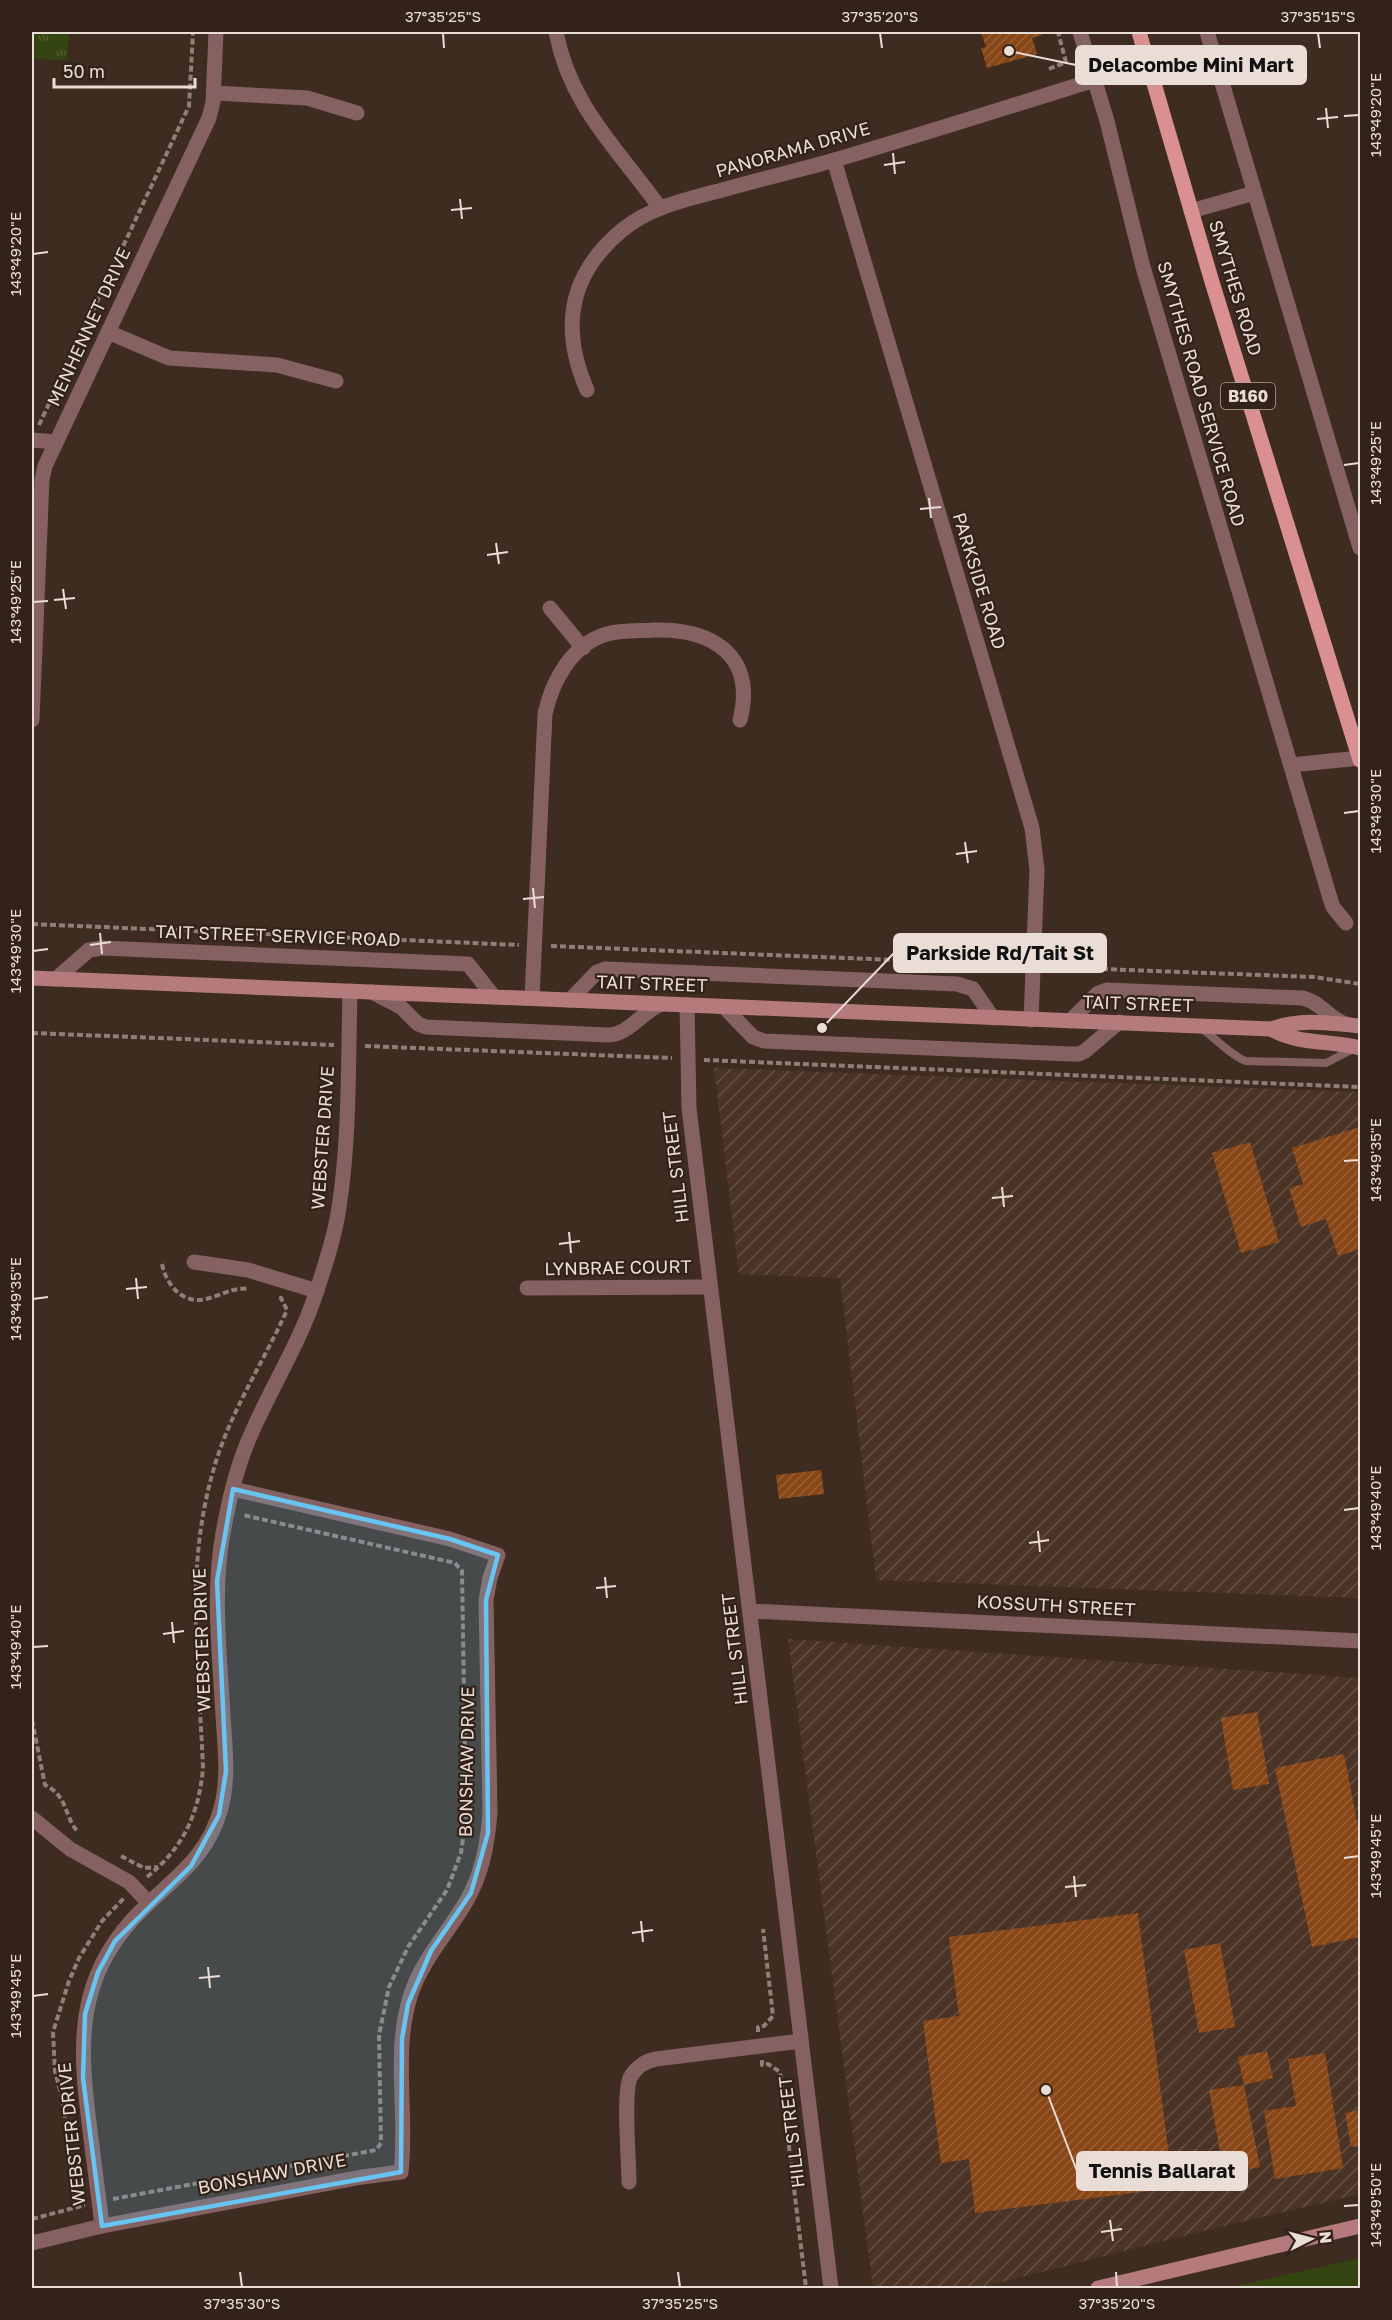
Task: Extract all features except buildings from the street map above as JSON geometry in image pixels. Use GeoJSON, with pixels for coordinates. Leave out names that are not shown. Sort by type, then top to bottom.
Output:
{"type":"FeatureCollection","features":[{"type":"Feature","properties":{"kind":"main road","name":"SMYTHES ROAD"},"geometry":{"type":"LineString","coordinates":[[1138,32],[1360,759]]}},
{"type":"Feature","properties":{"kind":"street","name":"MENHENNET DRIVE"},"geometry":{"type":"LineString","coordinates":[[32,720],[42,480],[47,461],[209,118],[213,93],[216,32]]}},
{"type":"Feature","properties":{"kind":"street"},"geometry":{"type":"LineString","coordinates":[[556,32],[570,78],[587,112],[660,208]]}},
{"type":"Feature","properties":{"kind":"street","name":"SMYTHES ROAD SERVICE ROAD"},"geometry":{"type":"LineString","coordinates":[[1080,32],[1109,128],[1143,267],[1331,903],[1346,924]]}},
{"type":"Feature","properties":{"kind":"street"},"geometry":{"type":"LineString","coordinates":[[1207,32],[1359,540]]}},
{"type":"Feature","properties":{"kind":"street","name":"PANORAMA DRIVE"},"geometry":{"type":"LineString","coordinates":[[587,390],[578,365],[573,336],[573,310],[580,284],[591,264],[612,240],[635,220],[660,208],[834,160],[1148,63]]}},
{"type":"Feature","properties":{"kind":"street"},"geometry":{"type":"LineString","coordinates":[[213,93],[307,99],[357,113]]}},
{"type":"Feature","properties":{"kind":"street","name":"PARKSIDE ROAD"},"geometry":{"type":"LineString","coordinates":[[834,160],[1032,828],[1037,870],[1031,1020]]}},
{"type":"Feature","properties":{"kind":"street"},"geometry":{"type":"LineString","coordinates":[[1191,211],[1254,193]]}},
{"type":"Feature","properties":{"kind":"street"},"geometry":{"type":"LineString","coordinates":[[108,332],[169,358],[277,365],[336,381]]}},
{"type":"Feature","properties":{"kind":"street"},"geometry":{"type":"LineString","coordinates":[[33,437],[56,442]]}},
{"type":"Feature","properties":{"kind":"street"},"geometry":{"type":"LineString","coordinates":[[550,608],[583,648]]}},
{"type":"Feature","properties":{"kind":"street"},"geometry":{"type":"LineString","coordinates":[[532,999],[545,714],[556,681],[571,658],[604,635],[674,630],[707,637],[725,650],[739,671],[744,695],[740,720]]}},
{"type":"Feature","properties":{"kind":"street"},"geometry":{"type":"LineString","coordinates":[[1291,765],[1360,759]]}},
{"type":"Feature","properties":{"kind":"street","name":"TAIT STREET SERVICE ROAD"},"geometry":{"type":"LineString","coordinates":[[56,979],[89,950],[102,948],[466,964],[494,997]]}},
{"type":"Feature","properties":{"kind":"street"},"geometry":{"type":"LineString","coordinates":[[570,1000],[597,972],[605,969],[922,982],[961,984],[971,987],[993,1018]]}},
{"type":"Feature","properties":{"kind":"street","name":"TAIT STREET"},"geometry":{"type":"LineString","coordinates":[[32,978],[1271,1029],[1297,1022],[1354,1025]]}},
{"type":"Feature","properties":{"kind":"street"},"geometry":{"type":"LineString","coordinates":[[1070,1021],[1098,993],[1113,990],[1303,998],[1313,1002],[1335,1019],[1354,1025]]}},
{"type":"Feature","properties":{"kind":"street","name":"WEBSTER DRIVE"},"geometry":{"type":"LineString","coordinates":[[102,2226],[83,2078],[85,2014],[94,1981],[122,1931],[149,1903],[182,1875],[200,1854],[219,1815],[223,1797],[226,1756],[217,1599],[220,1551],[233,1490],[250,1435],[297,1341],[317,1291],[338,1213],[344,1160],[350,991]]}},
{"type":"Feature","properties":{"kind":"street"},"geometry":{"type":"LineString","coordinates":[[372,992],[401,1007],[423,1027],[608,1035],[621,1033],[643,1015],[662,1004]]}},
{"type":"Feature","properties":{"kind":"street","name":"HILL STREET"},"geometry":{"type":"LineString","coordinates":[[687,1005],[689,1108],[831,2289]]}},
{"type":"Feature","properties":{"kind":"street"},"geometry":{"type":"LineString","coordinates":[[724,1007],[753,1037],[764,1041],[1070,1054],[1085,1051],[1119,1022]]}},
{"type":"Feature","properties":{"kind":"street","name":"TAIT STREET"},"geometry":{"type":"LineString","coordinates":[[1271,1029],[1293,1039],[1325,1041],[1360,1048]]}},
{"type":"Feature","properties":{"kind":"street"},"geometry":{"type":"LineString","coordinates":[[194,1262],[248,1270],[317,1291]]}},
{"type":"Feature","properties":{"kind":"street","name":"LYNBRAE COURT"},"geometry":{"type":"LineString","coordinates":[[527,1288],[710,1287]]}},
{"type":"Feature","properties":{"kind":"street","name":"BONSHAW DRIVE"},"geometry":{"type":"LineString","coordinates":[[32,2243],[102,2226],[362,2177],[401,2172],[404,2144],[402,2039],[408,2004],[431,1951],[471,1893],[482,1861],[488,1833],[490,1812],[486,1600],[490,1578],[498,1555],[450,1539],[233,1490]]}},
{"type":"Feature","properties":{"kind":"street","name":"KOSSUTH STREET"},"geometry":{"type":"LineString","coordinates":[[750,1611],[1360,1641]]}},
{"type":"Feature","properties":{"kind":"street"},"geometry":{"type":"LineString","coordinates":[[32,1818],[70,1849],[129,1882],[149,1903]]}},
{"type":"Feature","properties":{"kind":"street"},"geometry":{"type":"LineString","coordinates":[[629,2182],[627,2092],[630,2078],[637,2069],[651,2060],[801,2041]]}},
{"type":"Feature","properties":{"kind":"street"},"geometry":{"type":"LineString","coordinates":[[1098,2289],[1360,2226]]}},
{"type":"Feature","properties":{"kind":"lane"},"geometry":{"type":"LineString","coordinates":[[1198,1026],[1222,1043],[1237,1058],[1246,1061],[1326,1063],[1347,1051],[1360,1048]]}},
{"type":"Feature","properties":{"kind":"path"},"geometry":{"type":"LineString","coordinates":[[33,437],[189,106],[193,32]]}},
{"type":"Feature","properties":{"kind":"path"},"geometry":{"type":"LineString","coordinates":[[1049,69],[1066,62],[1058,32]]}},
{"type":"Feature","properties":{"kind":"path"},"geometry":{"type":"LineString","coordinates":[[32,924],[1314,977],[1360,984]]}},
{"type":"Feature","properties":{"kind":"path"},"geometry":{"type":"LineString","coordinates":[[32,1033],[1360,1087]]}},
{"type":"Feature","properties":{"kind":"path"},"geometry":{"type":"LineString","coordinates":[[162,1264],[171,1287],[187,1297],[200,1300],[236,1289],[254,1291]]}},
{"type":"Feature","properties":{"kind":"path"},"geometry":{"type":"LineString","coordinates":[[115,1853],[144,1868],[159,1867],[183,1836],[198,1804],[203,1768],[195,1617],[197,1549],[209,1485],[228,1428],[287,1310],[281,1298],[272,1296]]}},
{"type":"Feature","properties":{"kind":"path"},"geometry":{"type":"LineString","coordinates":[[32,2219],[99,2202],[376,2150],[381,2143],[380,2035],[389,1987],[408,1947],[447,1890],[457,1867],[464,1841],[466,1816],[462,1571],[455,1563],[228,1511]]}},
{"type":"Feature","properties":{"kind":"path"},"geometry":{"type":"LineString","coordinates":[[32,1720],[45,1785],[59,1795],[75,1828],[85,1837]]}},
{"type":"Feature","properties":{"kind":"path"},"geometry":{"type":"LineString","coordinates":[[763,1929],[773,2016],[764,2026],[758,2027],[762,2065],[768,2064],[780,2072],[806,2289]]}},
{"type":"Feature","properties":{"kind":"highlighted area"},"geometry":{"type":"Polygon","coordinates":[[[233,1489],[450,1539],[498,1555],[486,1600],[488,1833],[471,1893],[431,1951],[408,2004],[402,2039],[401,2172],[102,2226],[83,2078],[85,2014],[98,1972],[115,1941],[191,1866],[219,1815],[226,1771],[217,1581],[233,1489]]]}},
{"type":"Feature","properties":{"kind":"shaded area"},"geometry":{"type":"Polygon","coordinates":[[[714,1068],[1360,1092],[1360,1598],[876,1580],[840,1278],[739,1274],[714,1068]]]}},
{"type":"Feature","properties":{"kind":"shaded area"},"geometry":{"type":"Polygon","coordinates":[[[788,1639],[1360,1678],[1360,2194],[979,2288],[873,2288],[788,1639]]]}},
{"type":"Feature","properties":{"kind":"green space"},"geometry":{"type":"Polygon","coordinates":[[[32,32],[69,32],[67,60],[32,59],[32,32]]]}},
{"type":"Feature","properties":{"kind":"green space"},"geometry":{"type":"Polygon","coordinates":[[[1360,2258],[1360,2288],[1228,2288],[1360,2258]]]}},
{"type":"Feature","properties":{"kind":"place","name":"Delacombe Mini Mart"},"geometry":{"type":"Point","coordinates":[1009,51]}},
{"type":"Feature","properties":{"kind":"place","name":"Parkside Rd/Tait St"},"geometry":{"type":"Point","coordinates":[822,1028]}},
{"type":"Feature","properties":{"kind":"place","name":"Tennis Ballarat"},"geometry":{"type":"Point","coordinates":[1046,2090]}}]}
